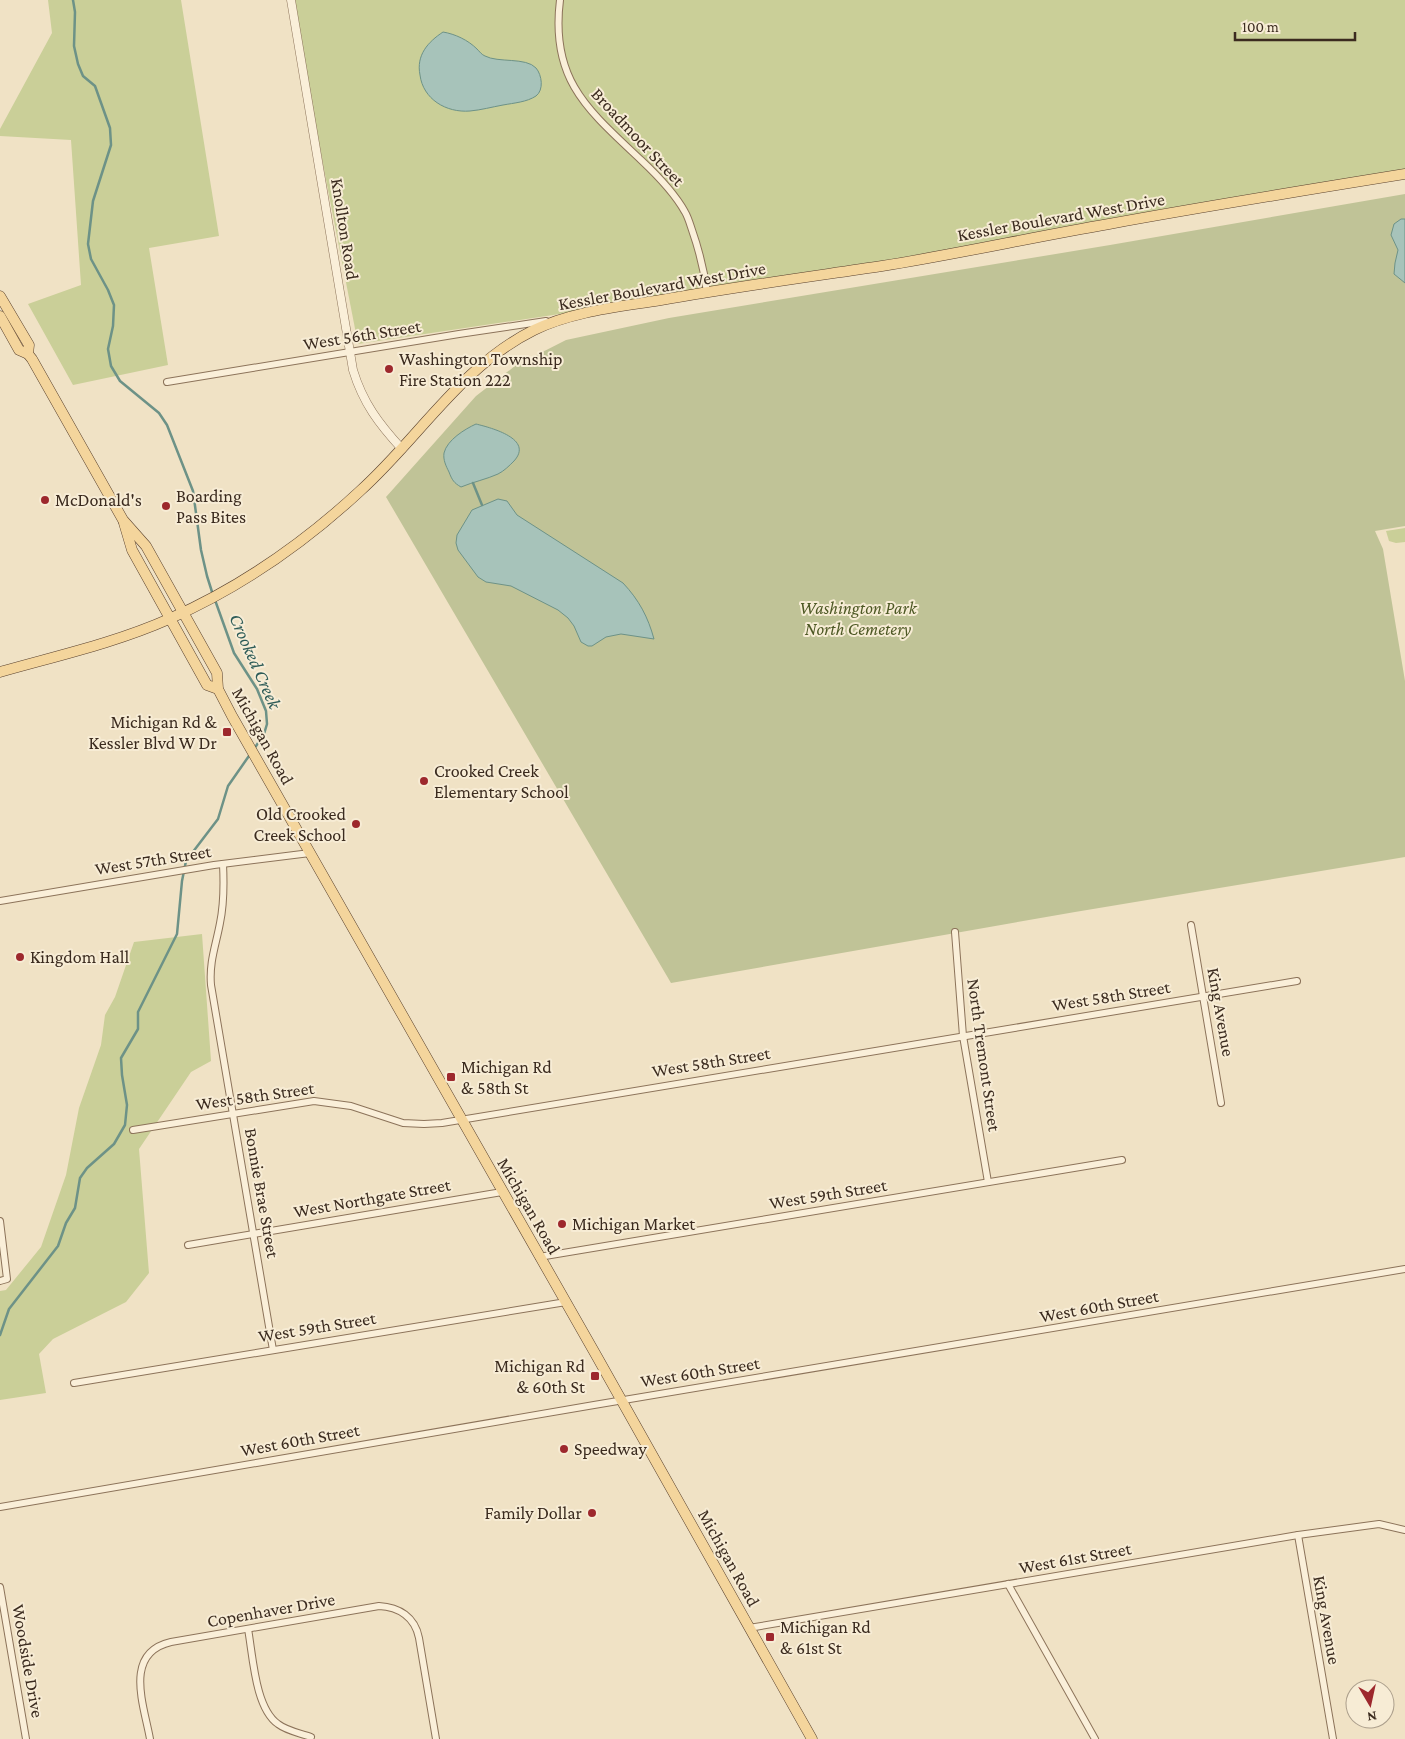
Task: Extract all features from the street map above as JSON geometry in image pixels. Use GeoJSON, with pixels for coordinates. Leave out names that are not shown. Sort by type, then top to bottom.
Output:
{"type":"FeatureCollection","features":[{"type":"Feature","properties":{"kind":"main road","name":"Kessler Boulevard West Drive"},"geometry":{"type":"LineString","coordinates":[[0,672],[121,637],[169,619],[229,587],[272,561],[331,517],[363,489],[402,449],[454,390],[479,367],[520,338],[536,329],[563,319],[613,308],[895,264],[1107,224],[1405,174]]}},
{"type":"Feature","properties":{"kind":"main road","name":"Michigan Road"},"geometry":{"type":"LineString","coordinates":[[0,296],[29,345],[28,354]]}},
{"type":"Feature","properties":{"kind":"main road","name":"Michigan Road"},"geometry":{"type":"LineString","coordinates":[[0,316],[19,350],[28,354],[57,401],[123,520],[132,550],[207,685],[218,689]]}},
{"type":"Feature","properties":{"kind":"main road","name":"Michigan Road"},"geometry":{"type":"LineString","coordinates":[[123,520],[146,546],[217,673],[218,689],[269,781],[622,1400],[812,1739]]}},
{"type":"Feature","properties":{"kind":"street","name":"Knollton Road"},"geometry":{"type":"LineString","coordinates":[[291,0],[350,352],[358,386],[368,406],[402,449]]}},
{"type":"Feature","properties":{"kind":"street","name":"Broadmoor Street"},"geometry":{"type":"LineString","coordinates":[[560,0],[558,35],[561,54],[573,87],[592,113],[660,178],[686,212],[702,259],[707,292]]}},
{"type":"Feature","properties":{"kind":"street","name":"West 56th Street"},"geometry":{"type":"LineString","coordinates":[[167,382],[563,319]]}},
{"type":"Feature","properties":{"kind":"street","name":"West 57th Street"},"geometry":{"type":"LineString","coordinates":[[0,901],[214,864],[310,853]]}},
{"type":"Feature","properties":{"kind":"street","name":"Bonnie Brae Street"},"geometry":{"type":"LineString","coordinates":[[223,864],[222,909],[212,954],[211,972],[233,1114],[274,1350]]}},
{"type":"Feature","properties":{"kind":"street","name":"King Avenue"},"geometry":{"type":"LineString","coordinates":[[1191,925],[1221,1103]]}},
{"type":"Feature","properties":{"kind":"street","name":"North Tremont Street"},"geometry":{"type":"LineString","coordinates":[[955,932],[963,1036],[988,1182]]}},
{"type":"Feature","properties":{"kind":"street","name":"West 58th Street"},"geometry":{"type":"LineString","coordinates":[[133,1130],[322,1101],[351,1106],[403,1123],[431,1124],[1297,981]]}},
{"type":"Feature","properties":{"kind":"street","name":"West 59th Street"},"geometry":{"type":"LineString","coordinates":[[539,1257],[1122,1160]]}},
{"type":"Feature","properties":{"kind":"street","name":"West Northgate Street"},"geometry":{"type":"LineString","coordinates":[[188,1245],[502,1192]]}},
{"type":"Feature","properties":{"kind":"street"},"geometry":{"type":"LineString","coordinates":[[0,1221],[4,1280]]}},
{"type":"Feature","properties":{"kind":"street","name":"West 60th Street"},"geometry":{"type":"LineString","coordinates":[[0,1508],[622,1400],[1405,1270]]}},
{"type":"Feature","properties":{"kind":"street","name":"West 59th Street"},"geometry":{"type":"LineString","coordinates":[[74,1383],[566,1302]]}},
{"type":"Feature","properties":{"kind":"street","name":"West 61st Street"},"geometry":{"type":"LineString","coordinates":[[749,1628],[1298,1535],[1379,1524],[1405,1530]]}},
{"type":"Feature","properties":{"kind":"street","name":"King Avenue"},"geometry":{"type":"LineString","coordinates":[[1298,1535],[1333,1739]]}},
{"type":"Feature","properties":{"kind":"street"},"geometry":{"type":"LineString","coordinates":[[1008,1584],[1095,1739]]}},
{"type":"Feature","properties":{"kind":"street","name":"Woodside Drive"},"geometry":{"type":"LineString","coordinates":[[0,1587],[26,1739]]}},
{"type":"Feature","properties":{"kind":"street","name":"Copenhaver Drive"},"geometry":{"type":"LineString","coordinates":[[150,1739],[139,1682],[140,1669],[146,1657],[156,1648],[163,1644],[378,1606],[395,1608],[404,1613],[413,1622],[418,1634],[436,1739]]}},
{"type":"Feature","properties":{"kind":"street"},"geometry":{"type":"LineString","coordinates":[[248,1629],[260,1696],[264,1708],[280,1726],[311,1736]]}},
{"type":"Feature","properties":{"kind":"green space"},"geometry":{"type":"Polygon","coordinates":[[[48,0],[181,0],[219,236],[149,248],[168,365],[73,385],[28,304],[81,285],[71,140],[0,136],[0,129],[52,33],[48,0]]]}},
{"type":"Feature","properties":{"kind":"green space"},"geometry":{"type":"Polygon","coordinates":[[[291,0],[1405,0],[1405,174],[895,264],[358,344],[291,0]]]}},
{"type":"Feature","properties":{"kind":"green space","name":"Washington Park North Cemetery"},"geometry":{"type":"Polygon","coordinates":[[[1405,194],[1405,526],[1375,531],[1383,549],[1405,681],[1405,857],[1075,912],[671,983],[386,497],[476,396],[515,366],[566,340],[669,318],[1405,194]]]}},
{"type":"Feature","properties":{"kind":"green space"},"geometry":{"type":"Polygon","coordinates":[[[1405,528],[1405,542],[1396,543],[1389,541],[1386,531],[1405,528]]]}},
{"type":"Feature","properties":{"kind":"green space"},"geometry":{"type":"Polygon","coordinates":[[[202,934],[211,1061],[191,1072],[139,1149],[149,1273],[126,1302],[53,1339],[39,1354],[46,1393],[0,1400],[0,1291],[6,1290],[41,1247],[66,1175],[79,1108],[101,1045],[105,1015],[115,997],[134,942],[202,934]]]}},
{"type":"Feature","properties":{"kind":"water"},"geometry":{"type":"Polygon","coordinates":[[[443,32],[465,40],[483,55],[497,59],[526,62],[536,68],[541,78],[539,93],[525,101],[470,111],[452,110],[437,103],[422,84],[419,68],[424,50],[443,32]]]}},
{"type":"Feature","properties":{"kind":"water"},"geometry":{"type":"Polygon","coordinates":[[[1401,219],[1405,219],[1405,283],[1394,274],[1398,250],[1391,235],[1394,224],[1401,219]]]}},
{"type":"Feature","properties":{"kind":"water"},"geometry":{"type":"Polygon","coordinates":[[[476,424],[492,428],[508,436],[519,446],[519,453],[514,461],[500,473],[461,487],[451,477],[445,463],[444,453],[453,439],[476,424]]]}},
{"type":"Feature","properties":{"kind":"water"},"geometry":{"type":"Polygon","coordinates":[[[498,499],[507,501],[517,515],[623,583],[642,609],[654,639],[621,634],[606,637],[592,646],[588,646],[581,642],[574,626],[558,610],[511,586],[486,582],[478,577],[458,550],[456,543],[457,535],[472,510],[498,499]]]}},
{"type":"Feature","properties":{"kind":"waterway","name":"Crooked Creek"},"geometry":{"type":"LineString","coordinates":[[73,0],[75,12],[74,46],[78,64],[83,76],[95,86],[110,128],[111,145],[93,201],[88,244],[91,259],[114,305],[113,326],[108,349],[111,366],[120,381],[159,413],[167,425],[193,491],[201,550],[213,595]]}},
{"type":"Feature","properties":{"kind":"waterway"},"geometry":{"type":"LineString","coordinates":[[473,483],[482,505]]}},
{"type":"Feature","properties":{"kind":"waterway","name":"Crooked Creek"},"geometry":{"type":"LineString","coordinates":[[215,600],[234,653],[257,689],[266,711],[267,724],[264,734],[254,749]]}},
{"type":"Feature","properties":{"kind":"waterway","name":"Crooked Creek"},"geometry":{"type":"LineString","coordinates":[[0,1335],[9,1309],[58,1246],[66,1223],[75,1208],[80,1178],[87,1168],[114,1144],[125,1125],[127,1105],[121,1058],[138,1029],[138,1012],[177,934],[182,881],[186,861],[218,819],[228,786],[251,753]]}},
{"type":"Feature","properties":{"kind":"place","name":"Washington Township Fire Station 222"},"geometry":{"type":"Point","coordinates":[389,369]}},
{"type":"Feature","properties":{"kind":"place","name":"McDonald's"},"geometry":{"type":"Point","coordinates":[45,500]}},
{"type":"Feature","properties":{"kind":"place","name":"Boarding Pass Bites"},"geometry":{"type":"Point","coordinates":[166,506]}},
{"type":"Feature","properties":{"kind":"place","name":"Michigan Rd & Kessler Blvd W Dr"},"geometry":{"type":"Point","coordinates":[227,732]}},
{"type":"Feature","properties":{"kind":"place","name":"Crooked Creek Elementary School"},"geometry":{"type":"Point","coordinates":[424,781]}},
{"type":"Feature","properties":{"kind":"place","name":"Old Crooked Creek School"},"geometry":{"type":"Point","coordinates":[356,824]}},
{"type":"Feature","properties":{"kind":"place","name":"Kingdom Hall"},"geometry":{"type":"Point","coordinates":[20,957]}},
{"type":"Feature","properties":{"kind":"place","name":"Michigan Rd & 58th St"},"geometry":{"type":"Point","coordinates":[451,1077]}},
{"type":"Feature","properties":{"kind":"place","name":"Michigan Market"},"geometry":{"type":"Point","coordinates":[562,1224]}},
{"type":"Feature","properties":{"kind":"place","name":"Michigan Rd & 60th St"},"geometry":{"type":"Point","coordinates":[595,1376]}},
{"type":"Feature","properties":{"kind":"place","name":"Speedway"},"geometry":{"type":"Point","coordinates":[564,1449]}},
{"type":"Feature","properties":{"kind":"place","name":"Family Dollar"},"geometry":{"type":"Point","coordinates":[592,1513]}},
{"type":"Feature","properties":{"kind":"place","name":"Michigan Rd & 61st St"},"geometry":{"type":"Point","coordinates":[770,1637]}}]}
